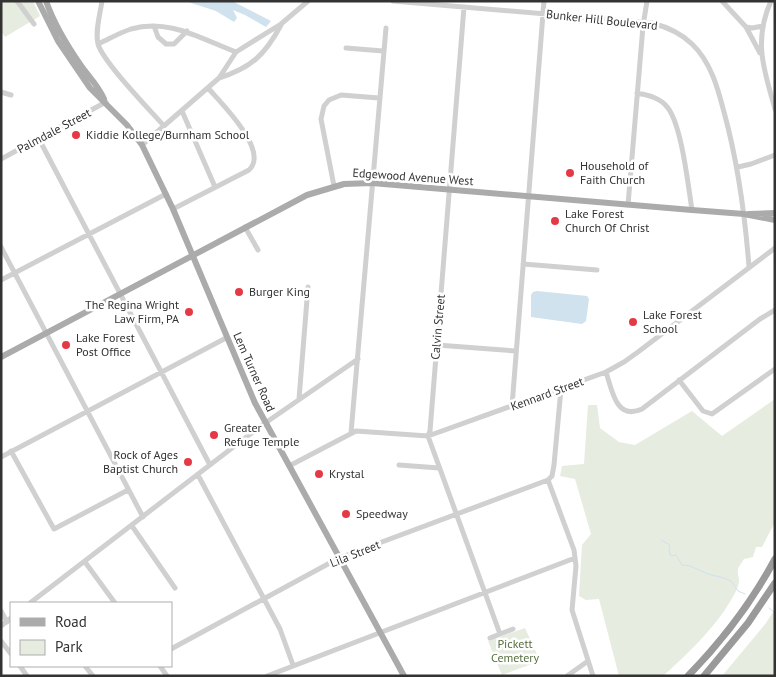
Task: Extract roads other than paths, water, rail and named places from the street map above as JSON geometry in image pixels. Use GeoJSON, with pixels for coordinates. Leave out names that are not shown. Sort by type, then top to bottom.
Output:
{"type":"FeatureCollection","features":[{"type":"Feature","properties":{"kind":"highway"},"geometry":{"type":"LineString","coordinates":[[687,676],[733,623],[775,559]]}},
{"type":"Feature","properties":{"kind":"highway"},"geometry":{"type":"LineString","coordinates":[[704,676],[744,629],[775,583]]}},
{"type":"Feature","properties":{"kind":"main road","name":"Lem Turner Road"},"geometry":{"type":"LineString","coordinates":[[38,1],[52,30],[90,88],[127,125],[142,145],[173,209],[244,380],[265,423],[323,525],[404,676]]}},
{"type":"Feature","properties":{"kind":"main road","name":"Lem Turner Road"},"geometry":{"type":"LineString","coordinates":[[46,1],[62,36],[101,90],[106,102]]}},
{"type":"Feature","properties":{"kind":"main road","name":"Edgewood Avenue West"},"geometry":{"type":"LineString","coordinates":[[1,357],[307,195],[334,186],[372,183],[744,214],[775,213]]}},
{"type":"Feature","properties":{"kind":"main road","name":"Edgewood Avenue West"},"geometry":{"type":"LineString","coordinates":[[744,214],[775,220]]}},
{"type":"Feature","properties":{"kind":"street"},"geometry":{"type":"LineString","coordinates":[[102,1],[98,44],[112,66],[164,126]]}},
{"type":"Feature","properties":{"kind":"street"},"geometry":{"type":"LineString","coordinates":[[142,145],[219,78],[236,52],[281,24],[308,1]]}},
{"type":"Feature","properties":{"kind":"street","name":"Bunker Hill Boulevard"},"geometry":{"type":"LineString","coordinates":[[393,1],[461,5],[644,22],[663,26],[678,33],[693,44],[712,73],[721,100],[738,167],[750,267]]}},
{"type":"Feature","properties":{"kind":"street"},"geometry":{"type":"LineString","coordinates":[[512,406],[544,1]]}},
{"type":"Feature","properties":{"kind":"street"},"geometry":{"type":"LineString","coordinates":[[628,205],[647,1]]}},
{"type":"Feature","properties":{"kind":"street"},"geometry":{"type":"LineString","coordinates":[[722,1],[746,27],[760,54],[775,109]]}},
{"type":"Feature","properties":{"kind":"street"},"geometry":{"type":"LineString","coordinates":[[760,54],[763,26],[771,1]]}},
{"type":"Feature","properties":{"kind":"street","name":"Calvin Street"},"geometry":{"type":"LineString","coordinates":[[461,5],[449,190],[430,432],[428,436],[500,634]]}},
{"type":"Feature","properties":{"kind":"street"},"geometry":{"type":"LineString","coordinates":[[219,78],[246,67],[256,60],[273,40],[281,24]]}},
{"type":"Feature","properties":{"kind":"street"},"geometry":{"type":"LineString","coordinates":[[98,44],[130,30],[154,26],[187,31],[236,52]]}},
{"type":"Feature","properties":{"kind":"street"},"geometry":{"type":"LineString","coordinates":[[154,26],[158,37],[166,44],[174,44],[187,31]]}},
{"type":"Feature","properties":{"kind":"street"},"geometry":{"type":"LineString","coordinates":[[746,27],[763,26]]}},
{"type":"Feature","properties":{"kind":"street"},"geometry":{"type":"LineString","coordinates":[[351,433],[386,28]]}},
{"type":"Feature","properties":{"kind":"street"},"geometry":{"type":"LineString","coordinates":[[346,48],[383,51]]}},
{"type":"Feature","properties":{"kind":"street"},"geometry":{"type":"LineString","coordinates":[[173,209],[249,170],[254,164],[255,158],[245,132],[208,88]]}},
{"type":"Feature","properties":{"kind":"street"},"geometry":{"type":"LineString","coordinates":[[1,92],[11,95]]}},
{"type":"Feature","properties":{"kind":"street"},"geometry":{"type":"LineString","coordinates":[[637,93],[651,96],[663,103],[672,116],[686,172],[692,210]]}},
{"type":"Feature","properties":{"kind":"street"},"geometry":{"type":"LineString","coordinates":[[334,186],[321,118],[324,106],[334,97],[341,95],[379,98]]}},
{"type":"Feature","properties":{"kind":"street","name":"Palmdale Street"},"geometry":{"type":"LineString","coordinates":[[1,159],[106,102]]}},
{"type":"Feature","properties":{"kind":"street"},"geometry":{"type":"LineString","coordinates":[[182,111],[215,187]]}},
{"type":"Feature","properties":{"kind":"street"},"geometry":{"type":"LineString","coordinates":[[39,139],[210,465]]}},
{"type":"Feature","properties":{"kind":"street"},"geometry":{"type":"LineString","coordinates":[[738,167],[775,155]]}},
{"type":"Feature","properties":{"kind":"street"},"geometry":{"type":"LineString","coordinates":[[1,280],[166,194]]}},
{"type":"Feature","properties":{"kind":"street"},"geometry":{"type":"LineString","coordinates":[[245,227],[258,250]]}},
{"type":"Feature","properties":{"kind":"street"},"geometry":{"type":"LineString","coordinates":[[1,247],[143,517]]}},
{"type":"Feature","properties":{"kind":"street","name":"Kennard Street"},"geometry":{"type":"LineString","coordinates":[[289,466],[351,433],[361,431],[428,436],[606,372],[631,357],[775,248]]}},
{"type":"Feature","properties":{"kind":"street"},"geometry":{"type":"LineString","coordinates":[[523,264],[597,270]]}},
{"type":"Feature","properties":{"kind":"street"},"geometry":{"type":"LineString","coordinates":[[299,399],[308,287]]}},
{"type":"Feature","properties":{"kind":"street"},"geometry":{"type":"LineString","coordinates":[[606,372],[620,407],[630,412],[642,409],[760,319],[775,310]]}},
{"type":"Feature","properties":{"kind":"street"},"geometry":{"type":"LineString","coordinates":[[1,457],[226,338]]}},
{"type":"Feature","properties":{"kind":"street"},"geometry":{"type":"LineString","coordinates":[[436,345],[516,351]]}},
{"type":"Feature","properties":{"kind":"street"},"geometry":{"type":"LineString","coordinates":[[37,601],[265,423],[358,359]]}},
{"type":"Feature","properties":{"kind":"street"},"geometry":{"type":"LineString","coordinates":[[679,380],[703,411],[708,414],[714,413],[766,374],[775,370]]}},
{"type":"Feature","properties":{"kind":"street"},"geometry":{"type":"LineString","coordinates":[[561,389],[550,478],[570,536],[575,558],[572,610],[593,676]]}},
{"type":"Feature","properties":{"kind":"street"},"geometry":{"type":"LineString","coordinates":[[11,451],[54,530],[128,490]]}},
{"type":"Feature","properties":{"kind":"street"},"geometry":{"type":"LineString","coordinates":[[399,464],[439,468]]}},
{"type":"Feature","properties":{"kind":"street"},"geometry":{"type":"LineString","coordinates":[[198,475],[280,629],[293,665]]}},
{"type":"Feature","properties":{"kind":"street","name":"Lila Street"},"geometry":{"type":"LineString","coordinates":[[172,649],[339,558],[550,478]]}},
{"type":"Feature","properties":{"kind":"street"},"geometry":{"type":"LineString","coordinates":[[132,526],[175,588]]}},
{"type":"Feature","properties":{"kind":"street"},"geometry":{"type":"LineString","coordinates":[[266,676],[575,558]]}},
{"type":"Feature","properties":{"kind":"street"},"geometry":{"type":"LineString","coordinates":[[85,562],[114,602]]}},
{"type":"Feature","properties":{"kind":"street"},"geometry":{"type":"LineString","coordinates":[[1,611],[9,620],[1,626]]}},
{"type":"Feature","properties":{"kind":"street"},"geometry":{"type":"LineString","coordinates":[[490,638],[513,629]]}},
{"type":"Feature","properties":{"kind":"street"},"geometry":{"type":"LineString","coordinates":[[1,641],[10,653]]}},
{"type":"Feature","properties":{"kind":"street"},"geometry":{"type":"LineString","coordinates":[[567,676],[588,661]]}},
{"type":"Feature","properties":{"kind":"street"},"geometry":{"type":"LineString","coordinates":[[283,668],[283,676]]}},
{"type":"Feature","properties":{"kind":"water"},"geometry":{"type":"Polygon","coordinates":[[[185,1],[232,1],[271,21],[266,27],[233,10],[237,18],[234,22],[216,11],[185,1]]]}},
{"type":"Feature","properties":{"kind":"water"},"geometry":{"type":"Polygon","coordinates":[[[537,291],[587,296],[589,299],[586,321],[582,324],[531,317],[531,295],[537,291]]]}},
{"type":"Feature","properties":{"kind":"waterway"},"geometry":{"type":"LineString","coordinates":[[661,540],[670,545],[669,551],[671,556],[676,555],[682,565],[690,566],[731,581],[738,591],[745,594]]}},
{"type":"Feature","properties":{"kind":"waterway"},"geometry":{"type":"LineString","coordinates":[[769,608],[775,613]]}},
{"type":"Feature","properties":{"kind":"place","name":"Kiddie Kollege/Burnham School"},"geometry":{"type":"Point","coordinates":[76,135]}},
{"type":"Feature","properties":{"kind":"place","name":"Household of Faith Church"},"geometry":{"type":"Point","coordinates":[570,173]}},
{"type":"Feature","properties":{"kind":"place","name":"Lake Forest Church Of Christ"},"geometry":{"type":"Point","coordinates":[555,221]}},
{"type":"Feature","properties":{"kind":"place","name":"Burger King"},"geometry":{"type":"Point","coordinates":[239,292]}},
{"type":"Feature","properties":{"kind":"place","name":"The Regina Wright Law Firm, PA"},"geometry":{"type":"Point","coordinates":[189,312]}},
{"type":"Feature","properties":{"kind":"place","name":"Lake Forest School"},"geometry":{"type":"Point","coordinates":[633,322]}},
{"type":"Feature","properties":{"kind":"place","name":"Lake Forest Post Office"},"geometry":{"type":"Point","coordinates":[66,345]}},
{"type":"Feature","properties":{"kind":"place","name":"Greater Refuge Temple"},"geometry":{"type":"Point","coordinates":[214,435]}},
{"type":"Feature","properties":{"kind":"place","name":"Rock of Ages Baptist Church"},"geometry":{"type":"Point","coordinates":[188,462]}},
{"type":"Feature","properties":{"kind":"place","name":"Krystal"},"geometry":{"type":"Point","coordinates":[319,474]}},
{"type":"Feature","properties":{"kind":"place","name":"Speedway"},"geometry":{"type":"Point","coordinates":[346,514]}},
{"type":"Feature","properties":{"kind":"park label","name":"Pickett Cemetery"},"geometry":{"type":"Point","coordinates":[515,651]}}]}
